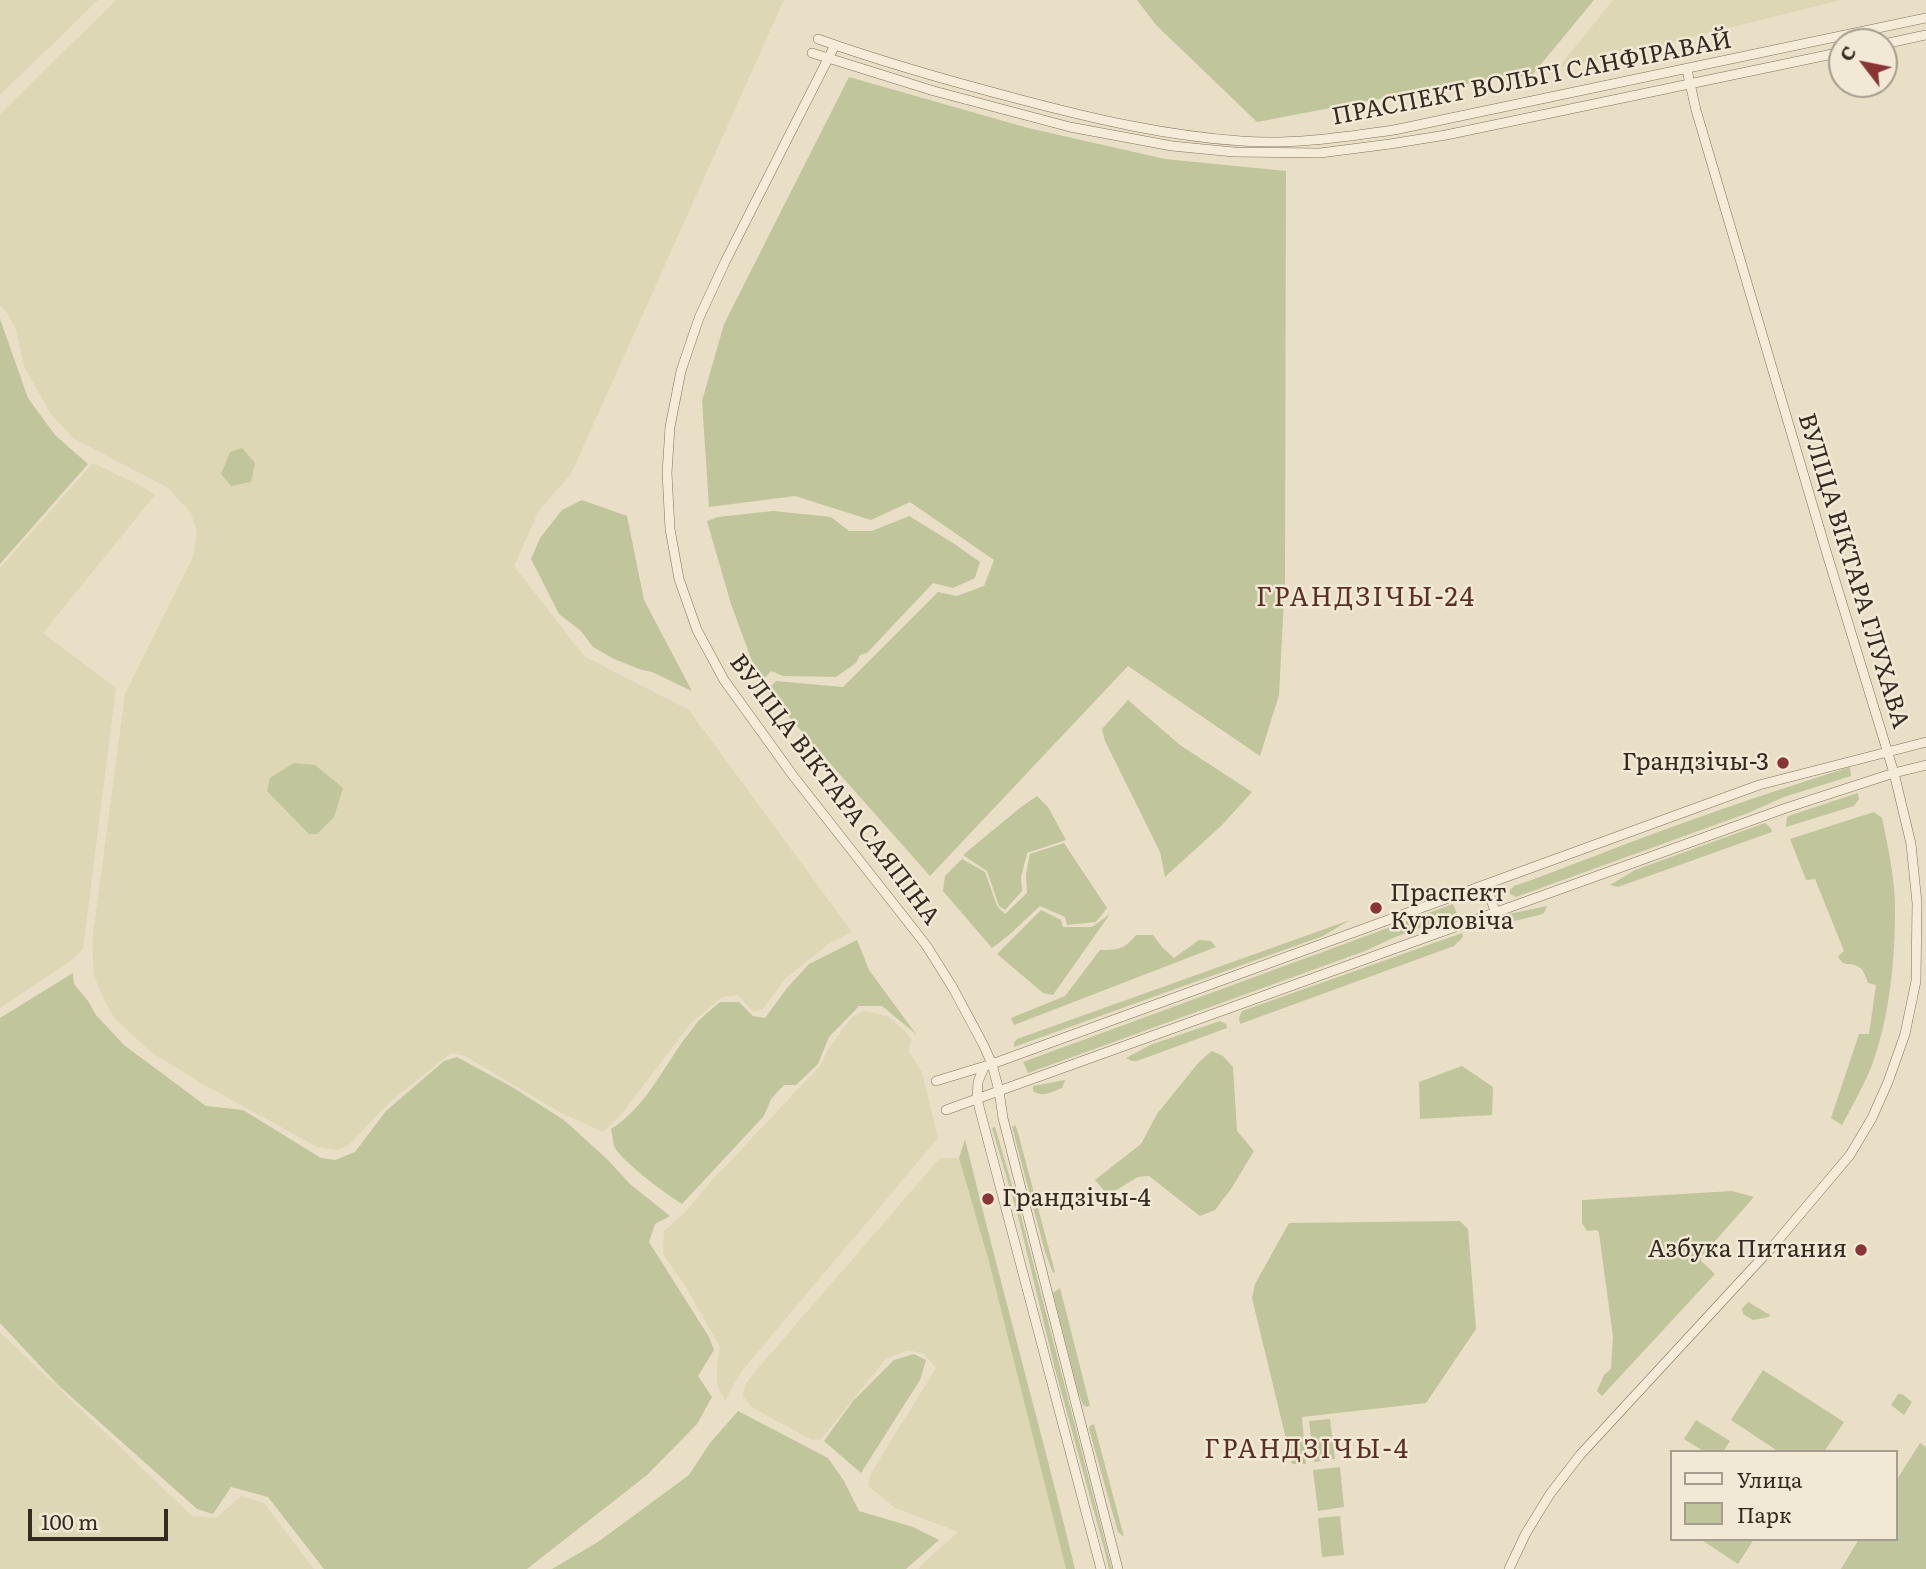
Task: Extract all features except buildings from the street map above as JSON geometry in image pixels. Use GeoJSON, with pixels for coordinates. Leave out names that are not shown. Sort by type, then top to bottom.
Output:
{"type":"FeatureCollection","features":[{"type":"Feature","properties":{"kind":"street","name":"ПРАСПЕКТ ВОЛЬГІ САНФІРАВАЙ"},"geometry":{"type":"LineString","coordinates":[[818,39],[930,76],[1072,113],[1165,133],[1243,141],[1320,140],[1394,130],[1926,18]]}},
{"type":"Feature","properties":{"kind":"street"},"geometry":{"type":"LineString","coordinates":[[1898,41],[1926,35]]}},
{"type":"Feature","properties":{"kind":"street","name":"ВУЛІЦА ВІКТАРА САЯПІНА"},"geometry":{"type":"LineString","coordinates":[[835,45],[725,262],[699,318],[681,371],[670,428],[667,473],[670,529],[679,579],[696,630],[724,680],[794,777],[926,945],[983,1044],[988,1066],[999,1091],[1003,1118],[1118,1569]]}},
{"type":"Feature","properties":{"kind":"street","name":"ПРАСПЕКТ ВОЛЬГІ САНФІРАВАЙ"},"geometry":{"type":"LineString","coordinates":[[811,53],[934,91],[1070,127],[1172,146],[1234,152],[1320,153],[1447,135],[1828,55]]}},
{"type":"Feature","properties":{"kind":"street","name":"ВУЛІЦА ВІКТАРА ГЛУХАВА"},"geometry":{"type":"LineString","coordinates":[[1509,1569],[1526,1532],[1550,1494],[1580,1455],[1774,1245],[1850,1155],[1872,1118],[1888,1082],[1905,1034],[1917,970],[1917,903],[1911,845],[1889,751],[1827,554],[1696,110],[1687,69]]}},
{"type":"Feature","properties":{"kind":"street"},"geometry":{"type":"LineString","coordinates":[[1234,152],[1230,150],[1230,144],[1243,141]]}},
{"type":"Feature","properties":{"kind":"street"},"geometry":{"type":"LineString","coordinates":[[936,1081],[988,1066],[1759,785],[1926,742]]}},
{"type":"Feature","properties":{"kind":"street"},"geometry":{"type":"LineString","coordinates":[[946,1110],[1786,808],[1926,765]]}},
{"type":"Feature","properties":{"kind":"street"},"geometry":{"type":"LineString","coordinates":[[1486,885],[1495,911]]}},
{"type":"Feature","properties":{"kind":"street"},"geometry":{"type":"LineString","coordinates":[[988,1066],[978,1082],[976,1099],[1101,1569]]}},
{"type":"Feature","properties":{"kind":"shaded area"},"geometry":{"type":"Polygon","coordinates":[[[0,0],[98,0],[0,95],[0,0]]]}},
{"type":"Feature","properties":{"kind":"shaded area"},"geometry":{"type":"Polygon","coordinates":[[[116,0],[784,0],[571,474],[538,512],[514,566],[584,656],[689,710],[852,932],[831,942],[785,979],[763,1009],[753,1012],[738,995],[722,997],[691,1023],[620,1116],[603,1132],[561,1113],[463,1055],[451,1053],[391,1101],[349,1145],[336,1150],[317,1147],[151,1052],[115,1019],[104,1000],[94,976],[92,942],[125,694],[193,557],[197,532],[191,513],[168,488],[73,438],[50,413],[24,366],[16,330],[0,305],[0,114],[116,0]]]}},
{"type":"Feature","properties":{"kind":"shaded area"},"geometry":{"type":"Polygon","coordinates":[[[1613,0],[1841,0],[1613,57],[1559,67],[1613,0]]]}},
{"type":"Feature","properties":{"kind":"shaded area"},"geometry":{"type":"Polygon","coordinates":[[[93,463],[155,495],[43,633],[116,688],[83,949],[72,960],[0,1008],[0,568],[93,463]]]}},
{"type":"Feature","properties":{"kind":"shaded area"},"geometry":{"type":"Polygon","coordinates":[[[865,1011],[887,1016],[911,1039],[909,1052],[922,1072],[938,1138],[740,1373],[725,1401],[717,1384],[720,1347],[684,1284],[663,1254],[664,1231],[684,1213],[820,1066],[831,1045],[853,1016],[865,1011]]]}},
{"type":"Feature","properties":{"kind":"shaded area"},"geometry":{"type":"Polygon","coordinates":[[[940,1158],[959,1158],[989,1262],[1066,1569],[918,1569],[959,1532],[895,1508],[868,1486],[871,1473],[936,1368],[924,1354],[908,1350],[886,1359],[821,1439],[812,1440],[751,1407],[743,1396],[745,1385],[753,1374],[940,1158]]]}},
{"type":"Feature","properties":{"kind":"shaded area"},"geometry":{"type":"Polygon","coordinates":[[[0,1332],[192,1516],[216,1518],[241,1496],[264,1503],[314,1569],[0,1569],[0,1332]]]}},
{"type":"Feature","properties":{"kind":"green space"},"geometry":{"type":"Polygon","coordinates":[[[1137,0],[1594,0],[1532,75],[1436,88],[1257,122],[1156,25],[1137,0]]]}},
{"type":"Feature","properties":{"kind":"green space"},"geometry":{"type":"Polygon","coordinates":[[[849,77],[1028,128],[1165,159],[1286,171],[1285,580],[1279,695],[1260,756],[1128,666],[930,876],[766,691],[776,681],[843,687],[938,592],[957,596],[984,586],[994,560],[910,502],[871,520],[795,496],[709,507],[702,401],[724,324],[849,77]]]}},
{"type":"Feature","properties":{"kind":"green space"},"geometry":{"type":"Polygon","coordinates":[[[0,319],[28,398],[55,435],[88,464],[0,564],[0,319]]]}},
{"type":"Feature","properties":{"kind":"green space"},"geometry":{"type":"Polygon","coordinates":[[[242,448],[255,463],[251,482],[231,486],[221,474],[230,452],[242,448]]]}},
{"type":"Feature","properties":{"kind":"green space"},"geometry":{"type":"Polygon","coordinates":[[[582,500],[627,516],[644,600],[692,691],[652,672],[614,659],[593,647],[581,631],[559,614],[531,559],[540,538],[562,510],[582,500]]]}},
{"type":"Feature","properties":{"kind":"green space"},"geometry":{"type":"Polygon","coordinates":[[[773,511],[831,517],[849,531],[872,531],[909,516],[980,562],[975,578],[953,588],[933,583],[867,653],[860,655],[856,663],[836,677],[783,676],[771,671],[760,683],[731,604],[707,521],[718,517],[773,511]]]}},
{"type":"Feature","properties":{"kind":"green space"},"geometry":{"type":"Polygon","coordinates":[[[1128,700],[1180,745],[1252,792],[1222,825],[1165,877],[1160,852],[1105,741],[1102,729],[1128,700]]]}},
{"type":"Feature","properties":{"kind":"green space"},"geometry":{"type":"Polygon","coordinates":[[[294,763],[315,765],[343,788],[334,817],[317,834],[309,834],[267,791],[270,778],[294,763]]]}},
{"type":"Feature","properties":{"kind":"green space"},"geometry":{"type":"Polygon","coordinates":[[[1850,767],[1851,776],[1784,797],[1748,813],[1516,897],[1510,894],[1514,886],[1658,832],[1850,767]]]}},
{"type":"Feature","properties":{"kind":"green space"},"geometry":{"type":"Polygon","coordinates":[[[1858,793],[1859,799],[1854,806],[1786,827],[1787,817],[1791,815],[1858,793]]]}},
{"type":"Feature","properties":{"kind":"green space"},"geometry":{"type":"Polygon","coordinates":[[[1037,796],[1048,807],[1066,840],[1027,853],[1021,877],[1022,891],[1005,910],[999,906],[987,871],[963,855],[1037,796]]]}},
{"type":"Feature","properties":{"kind":"green space"},"geometry":{"type":"Polygon","coordinates":[[[1874,812],[1882,818],[1892,875],[1895,909],[1893,967],[1879,1044],[1863,1086],[1842,1125],[1831,1118],[1859,1034],[1869,1034],[1876,985],[1868,983],[1859,967],[1840,960],[1838,956],[1844,951],[1815,879],[1806,880],[1790,839],[1874,812]]]}},
{"type":"Feature","properties":{"kind":"green space"},"geometry":{"type":"Polygon","coordinates":[[[1765,823],[1772,832],[1618,887],[1610,885],[1635,870],[1765,823]]]}},
{"type":"Feature","properties":{"kind":"green space"},"geometry":{"type":"Polygon","coordinates":[[[1064,843],[1107,908],[1096,922],[1067,925],[1065,917],[1040,906],[992,948],[943,891],[945,876],[962,859],[985,872],[997,906],[1005,914],[1027,893],[1026,874],[1030,854],[1064,843]]]}},
{"type":"Feature","properties":{"kind":"green space"},"geometry":{"type":"Polygon","coordinates":[[[1453,904],[1457,914],[1365,951],[1028,1073],[1023,1062],[1453,904]]]}},
{"type":"Feature","properties":{"kind":"green space"},"geometry":{"type":"Polygon","coordinates":[[[1547,906],[1544,913],[1506,923],[1509,914],[1547,906]]]}},
{"type":"Feature","properties":{"kind":"green space"},"geometry":{"type":"Polygon","coordinates":[[[1041,910],[1061,920],[1063,927],[1092,927],[1110,914],[1053,995],[1043,993],[997,954],[1041,910]]]}},
{"type":"Feature","properties":{"kind":"green space"},"geometry":{"type":"Polygon","coordinates":[[[1350,920],[1323,936],[1014,1047],[1017,1039],[1350,920]]]}},
{"type":"Feature","properties":{"kind":"green space"},"geometry":{"type":"Polygon","coordinates":[[[1462,933],[1463,937],[1454,946],[1240,1024],[1242,1011],[1462,933]]]}},
{"type":"Feature","properties":{"kind":"green space"},"geometry":{"type":"Polygon","coordinates":[[[1136,935],[1153,935],[1174,958],[1199,940],[1211,941],[1216,947],[1014,1025],[1011,1018],[1065,996],[1100,950],[1121,948],[1136,935]]]}},
{"type":"Feature","properties":{"kind":"green space"},"geometry":{"type":"Polygon","coordinates":[[[857,940],[869,970],[916,1034],[882,1006],[859,1006],[829,1037],[818,1064],[796,1085],[784,1085],[771,1099],[764,1116],[682,1204],[625,1160],[614,1146],[611,1129],[636,1108],[683,1041],[706,1014],[720,1002],[739,1002],[753,1016],[765,1018],[809,964],[857,940]]]}},
{"type":"Feature","properties":{"kind":"green space"},"geometry":{"type":"Polygon","coordinates":[[[73,973],[74,984],[96,1015],[124,1045],[206,1106],[243,1110],[321,1158],[335,1160],[355,1152],[386,1111],[444,1061],[457,1057],[564,1120],[630,1184],[670,1216],[655,1224],[649,1242],[709,1337],[714,1350],[698,1376],[712,1397],[697,1424],[647,1475],[527,1569],[324,1569],[268,1497],[231,1487],[213,1514],[197,1509],[59,1386],[0,1323],[0,1018],[73,973]]]}},
{"type":"Feature","properties":{"kind":"green space"},"geometry":{"type":"Polygon","coordinates":[[[1220,1021],[1226,1024],[1227,1028],[1137,1061],[1126,1058],[1150,1045],[1220,1021]]]}},
{"type":"Feature","properties":{"kind":"green space"},"geometry":{"type":"Polygon","coordinates":[[[1212,1051],[1223,1056],[1233,1067],[1237,1131],[1254,1151],[1231,1189],[1215,1210],[1200,1216],[1149,1176],[1138,1177],[1108,1195],[1095,1180],[1141,1144],[1157,1114],[1199,1062],[1212,1051]]]}},
{"type":"Feature","properties":{"kind":"green space"},"geometry":{"type":"Polygon","coordinates":[[[1462,1066],[1493,1087],[1492,1115],[1420,1119],[1419,1082],[1462,1066]]]}},
{"type":"Feature","properties":{"kind":"green space"},"geometry":{"type":"Polygon","coordinates":[[[1065,1080],[1062,1088],[1051,1093],[1040,1094],[1033,1091],[1033,1086],[1065,1080]]]}},
{"type":"Feature","properties":{"kind":"green space"},"geometry":{"type":"Polygon","coordinates":[[[1015,1125],[1055,1272],[1053,1273],[1012,1127],[1015,1125]]]}},
{"type":"Feature","properties":{"kind":"green space"},"geometry":{"type":"Polygon","coordinates":[[[995,1127],[1021,1216],[1112,1569],[1109,1569],[1055,1369],[1018,1216],[992,1128],[995,1127]]]}},
{"type":"Feature","properties":{"kind":"green space"},"geometry":{"type":"Polygon","coordinates":[[[965,1139],[1075,1569],[1066,1569],[989,1262],[959,1158],[965,1139]]]}},
{"type":"Feature","properties":{"kind":"green space"},"geometry":{"type":"Polygon","coordinates":[[[1732,1191],[1754,1197],[1701,1257],[1701,1261],[1715,1274],[1602,1396],[1597,1391],[1604,1375],[1611,1369],[1613,1337],[1599,1233],[1597,1230],[1587,1231],[1582,1223],[1582,1200],[1732,1191]]]}},
{"type":"Feature","properties":{"kind":"green space"},"geometry":{"type":"Polygon","coordinates":[[[1460,1221],[1468,1229],[1476,1329],[1426,1403],[1302,1417],[1306,1464],[1292,1464],[1252,1298],[1255,1284],[1289,1223],[1460,1221]]]}},
{"type":"Feature","properties":{"kind":"green space"},"geometry":{"type":"Polygon","coordinates":[[[1060,1288],[1090,1406],[1087,1407],[1083,1405],[1078,1391],[1053,1293],[1060,1288]]]}},
{"type":"Feature","properties":{"kind":"green space"},"geometry":{"type":"Polygon","coordinates":[[[1748,1302],[1770,1315],[1769,1317],[1753,1320],[1743,1314],[1742,1309],[1748,1302]]]}},
{"type":"Feature","properties":{"kind":"green space"},"geometry":{"type":"Polygon","coordinates":[[[914,1354],[926,1360],[920,1380],[861,1473],[824,1441],[853,1401],[894,1360],[914,1354]]]}},
{"type":"Feature","properties":{"kind":"green space"},"geometry":{"type":"Polygon","coordinates":[[[1763,1370],[1844,1422],[1825,1450],[1776,1450],[1731,1420],[1763,1370]]]}},
{"type":"Feature","properties":{"kind":"green space"},"geometry":{"type":"Polygon","coordinates":[[[1898,1394],[1912,1402],[1904,1415],[1891,1405],[1898,1394]]]}},
{"type":"Feature","properties":{"kind":"green space"},"geometry":{"type":"Polygon","coordinates":[[[738,1411],[828,1458],[844,1481],[859,1511],[913,1527],[939,1540],[906,1569],[552,1569],[598,1542],[689,1475],[710,1443],[738,1411]]]}},
{"type":"Feature","properties":{"kind":"green space"},"geometry":{"type":"Polygon","coordinates":[[[1330,1419],[1335,1459],[1314,1462],[1309,1421],[1330,1419]]]}},
{"type":"Feature","properties":{"kind":"green space"},"geometry":{"type":"Polygon","coordinates":[[[1696,1420],[1730,1441],[1724,1450],[1702,1450],[1684,1439],[1696,1420]]]}},
{"type":"Feature","properties":{"kind":"green space"},"geometry":{"type":"Polygon","coordinates":[[[1094,1424],[1124,1537],[1118,1532],[1089,1429],[1094,1424]]]}},
{"type":"Feature","properties":{"kind":"green space"},"geometry":{"type":"Polygon","coordinates":[[[1920,1443],[1926,1447],[1926,1569],[1841,1569],[1858,1541],[1898,1541],[1898,1478],[1920,1443]]]}},
{"type":"Feature","properties":{"kind":"green space"},"geometry":{"type":"Polygon","coordinates":[[[1340,1467],[1344,1507],[1318,1511],[1313,1470],[1340,1467]]]}},
{"type":"Feature","properties":{"kind":"green space"},"geometry":{"type":"Polygon","coordinates":[[[1340,1516],[1344,1555],[1322,1557],[1318,1518],[1340,1516]]]}},
{"type":"Feature","properties":{"kind":"green space"},"geometry":{"type":"Polygon","coordinates":[[[1703,1541],[1753,1541],[1738,1564],[1703,1541]]]}},
{"type":"Feature","properties":{"kind":"place","name":"Грандзічы-3"},"geometry":{"type":"Point","coordinates":[1783,763]}},
{"type":"Feature","properties":{"kind":"place","name":"Праспект Курловіча"},"geometry":{"type":"Point","coordinates":[1376,908]}},
{"type":"Feature","properties":{"kind":"place","name":"Грандзічы-4"},"geometry":{"type":"Point","coordinates":[988,1199]}},
{"type":"Feature","properties":{"kind":"place","name":"Азбука Питания"},"geometry":{"type":"Point","coordinates":[1861,1250]}},
{"type":"Feature","properties":{"kind":"district","name":"ГРАНДЗІЧЫ-24"},"geometry":{"type":"Point","coordinates":[1366,598]}},
{"type":"Feature","properties":{"kind":"district","name":"ГРАНДЗІЧЫ-4"},"geometry":{"type":"Point","coordinates":[1307,1450]}}]}
